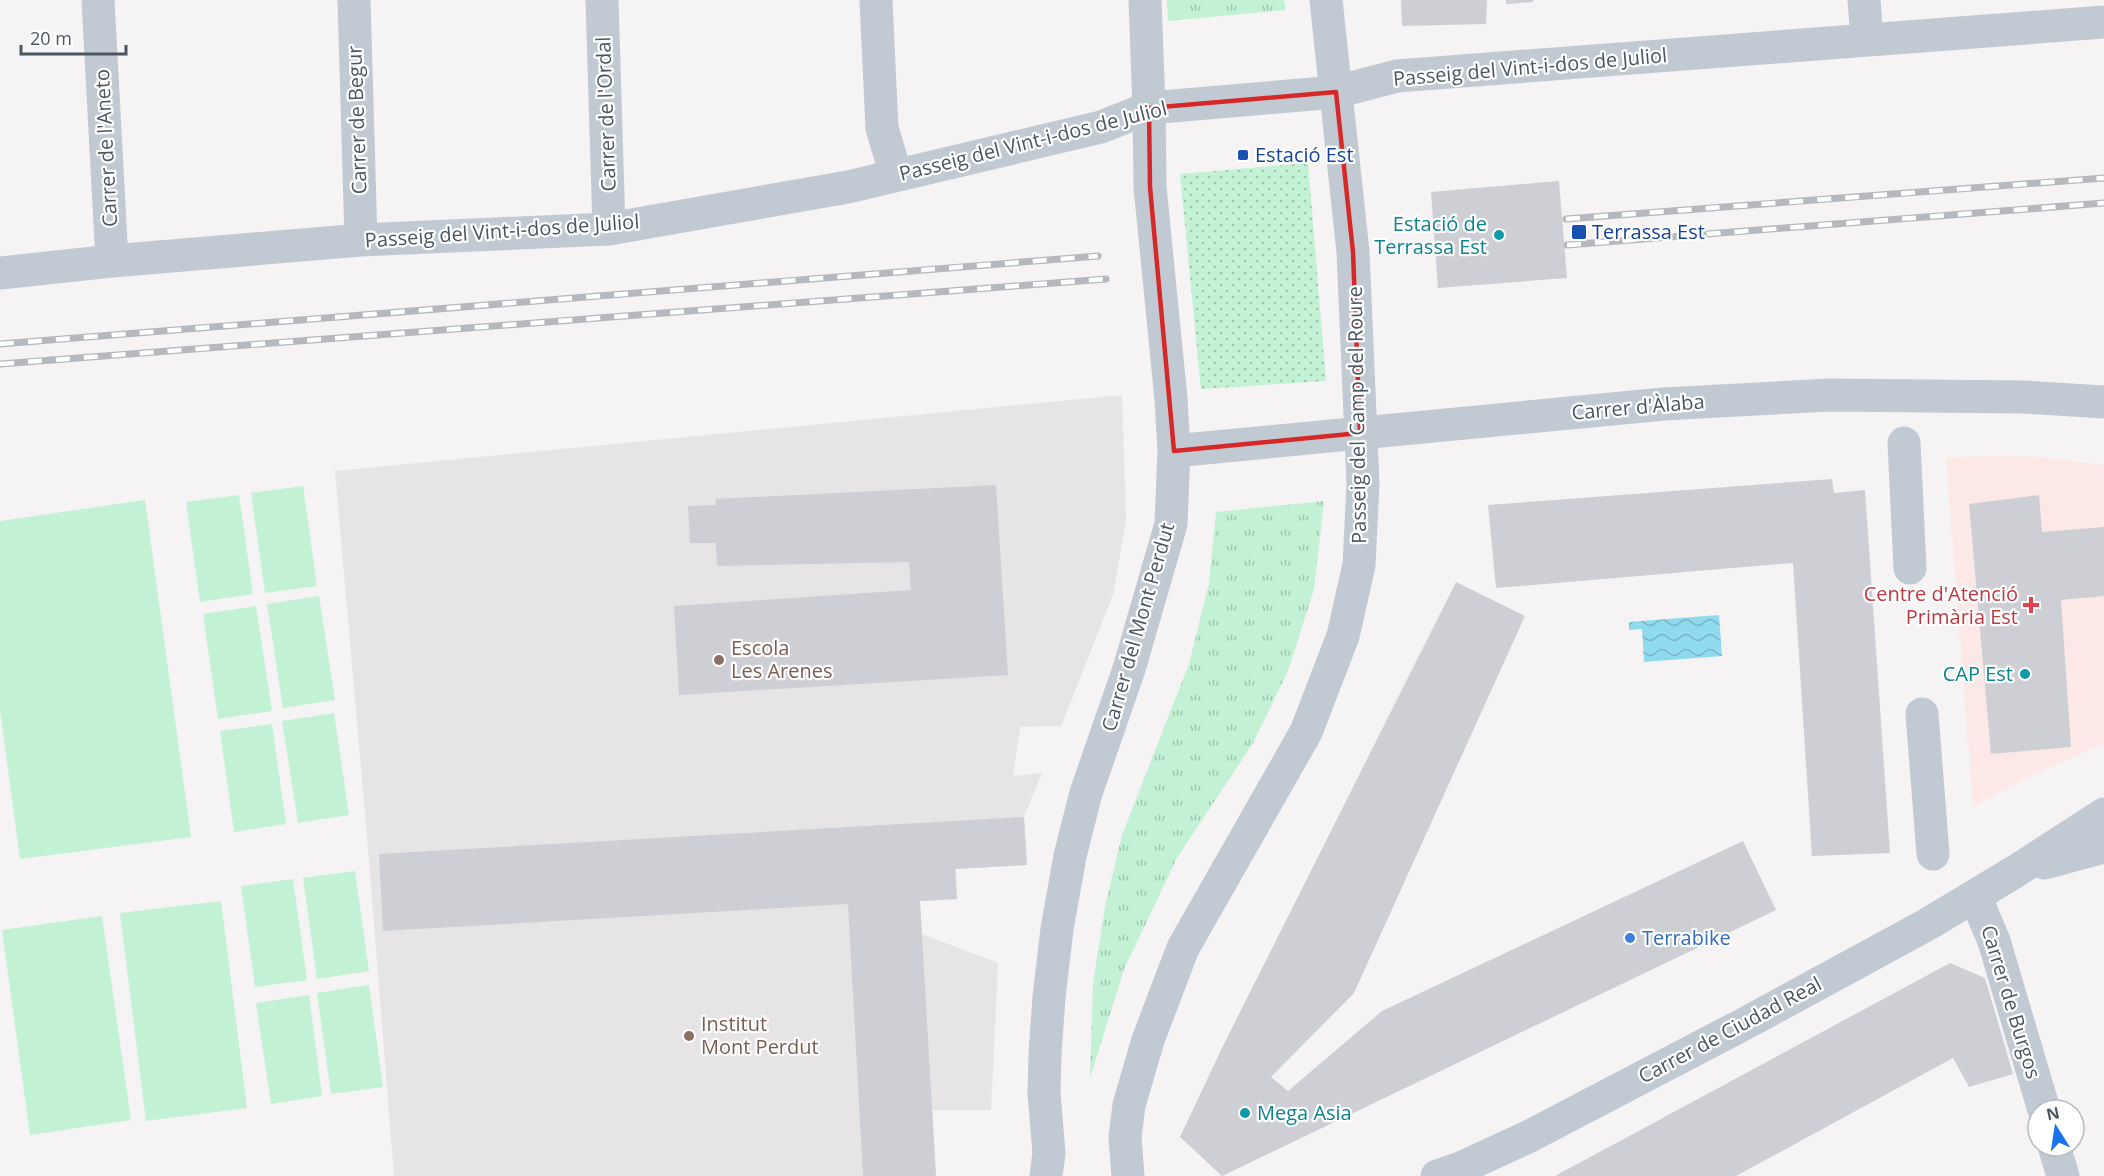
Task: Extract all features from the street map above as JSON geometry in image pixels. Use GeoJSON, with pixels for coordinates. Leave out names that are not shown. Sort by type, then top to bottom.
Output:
{"type":"FeatureCollection","features":[{"type":"Feature","properties":{"kind":"street","name":"Carrer de l'Aneto"},"geometry":{"type":"LineString","coordinates":[[98,0],[112,261]]}},
{"type":"Feature","properties":{"kind":"street","name":"Carrer de Begur"},"geometry":{"type":"LineString","coordinates":[[354,0],[362,240]]}},
{"type":"Feature","properties":{"kind":"street","name":"Carrer de l'Ordal"},"geometry":{"type":"LineString","coordinates":[[602,0],[609,229]]}},
{"type":"Feature","properties":{"kind":"street"},"geometry":{"type":"LineString","coordinates":[[876,0],[882,128],[896,175]]}},
{"type":"Feature","properties":{"kind":"street","name":"Carrer del Mont Perdut"},"geometry":{"type":"LineString","coordinates":[[1046,1176],[1050,1153],[1044,1093],[1044,1054],[1057,929],[1070,856],[1086,793],[1129,669],[1171,524],[1174,451],[1171,399],[1149,187],[1145,0]]}},
{"type":"Feature","properties":{"kind":"street","name":"Passeig del Camp del Roure"},"geometry":{"type":"LineString","coordinates":[[1128,1176],[1125,1137],[1129,1105],[1148,1040],[1183,948],[1305,732],[1343,636],[1359,565],[1363,484],[1353,252],[1326,0]]}},
{"type":"Feature","properties":{"kind":"street"},"geometry":{"type":"LineString","coordinates":[[1864,0],[1868,40]]}},
{"type":"Feature","properties":{"kind":"street","name":"Passeig del Vint-i-dos de Juliol"},"geometry":{"type":"LineString","coordinates":[[0,273],[362,240],[609,229],[848,187],[1101,127],[1149,108],[1336,92],[1397,76],[2104,22]]}},
{"type":"Feature","properties":{"kind":"street","name":"Carrer d'Àlaba"},"geometry":{"type":"LineString","coordinates":[[1174,451],[1664,404],[1829,395],[1982,396],[2104,402]]}},
{"type":"Feature","properties":{"kind":"street"},"geometry":{"type":"LineString","coordinates":[[1904,443],[1910,568]]}},
{"type":"Feature","properties":{"kind":"street"},"geometry":{"type":"LineString","coordinates":[[1922,714],[1933,854]]}},
{"type":"Feature","properties":{"kind":"street","name":"Carrer de Ciudad Real"},"geometry":{"type":"LineString","coordinates":[[1456,1173],[1746,1023],[1975,896],[2104,814]]}},
{"type":"Feature","properties":{"kind":"street","name":"Carrer de Ciudad Real"},"geometry":{"type":"LineString","coordinates":[[2016,871],[2104,847]]}},
{"type":"Feature","properties":{"kind":"street","name":"Carrer de Burgos"},"geometry":{"type":"LineString","coordinates":[[1975,896],[1994,941],[2040,1098]]}},
{"type":"Feature","properties":{"kind":"street"},"geometry":{"type":"LineString","coordinates":[[2058,1158],[2063,1176]]}},
{"type":"Feature","properties":{"kind":"highlighted area"},"geometry":{"type":"Polygon","coordinates":[[[1336,92],[1353,252],[1360,433],[1174,451],[1150,187],[1149,108],[1336,92]]]}},
{"type":"Feature","properties":{"kind":"shaded area"},"geometry":{"type":"Polygon","coordinates":[[[1122,395],[1126,520],[1113,595],[1061,726],[1020,727],[1013,776],[1042,773],[1024,817],[1027,865],[956,869],[957,899],[920,901],[922,934],[998,963],[991,1110],[932,1110],[936,1176],[394,1176],[335,471],[1122,395]]]}},
{"type":"Feature","properties":{"kind":"shaded area","name":"Centre d'Atenció Primària Est"},"geometry":{"type":"Polygon","coordinates":[[[2035,457],[2104,465],[2104,744],[2038,772],[1973,807],[1946,458],[2035,457]]]}},
{"type":"Feature","properties":{"kind":"green space"},"geometry":{"type":"Polygon","coordinates":[[[1167,0],[1284,0],[1286,10],[1168,21],[1167,0]]]}},
{"type":"Feature","properties":{"kind":"green space"},"geometry":{"type":"Polygon","coordinates":[[[1308,163],[1326,381],[1201,389],[1180,174],[1308,163]]]}},
{"type":"Feature","properties":{"kind":"green space"},"geometry":{"type":"Polygon","coordinates":[[[303,486],[317,586],[265,593],[251,493],[303,486]]]}},
{"type":"Feature","properties":{"kind":"green space"},"geometry":{"type":"Polygon","coordinates":[[[239,495],[253,594],[200,602],[186,502],[239,495]]]}},
{"type":"Feature","properties":{"kind":"green space"},"geometry":{"type":"Polygon","coordinates":[[[145,500],[191,837],[20,859],[0,710],[0,521],[145,500]]]}},
{"type":"Feature","properties":{"kind":"green space"},"geometry":{"type":"Polygon","coordinates":[[[1324,501],[1314,589],[1288,671],[1253,743],[1177,858],[1124,969],[1090,1078],[1093,984],[1105,907],[1122,835],[1189,664],[1209,583],[1216,512],[1324,501]]]}},
{"type":"Feature","properties":{"kind":"green space"},"geometry":{"type":"Polygon","coordinates":[[[319,596],[335,700],[283,708],[267,604],[319,596]]]}},
{"type":"Feature","properties":{"kind":"green space"},"geometry":{"type":"Polygon","coordinates":[[[256,606],[272,711],[218,719],[203,614],[256,606]]]}},
{"type":"Feature","properties":{"kind":"green space"},"geometry":{"type":"Polygon","coordinates":[[[334,713],[349,815],[298,823],[282,721],[334,713]]]}},
{"type":"Feature","properties":{"kind":"green space"},"geometry":{"type":"Polygon","coordinates":[[[272,724],[286,824],[234,832],[220,731],[272,724]]]}},
{"type":"Feature","properties":{"kind":"green space"},"geometry":{"type":"Polygon","coordinates":[[[355,871],[369,971],[317,979],[303,878],[355,871]]]}},
{"type":"Feature","properties":{"kind":"green space"},"geometry":{"type":"Polygon","coordinates":[[[293,879],[307,980],[255,987],[241,886],[293,879]]]}},
{"type":"Feature","properties":{"kind":"green space"},"geometry":{"type":"Polygon","coordinates":[[[221,901],[247,1108],[146,1121],[120,913],[221,901]]]}},
{"type":"Feature","properties":{"kind":"green space"},"geometry":{"type":"Polygon","coordinates":[[[102,916],[131,1120],[30,1135],[2,930],[102,916]]]}},
{"type":"Feature","properties":{"kind":"green space"},"geometry":{"type":"Polygon","coordinates":[[[369,985],[383,1087],[331,1094],[317,993],[369,985]]]}},
{"type":"Feature","properties":{"kind":"green space"},"geometry":{"type":"Polygon","coordinates":[[[309,995],[322,1096],[271,1104],[256,1003],[309,995]]]}},
{"type":"Feature","properties":{"kind":"water"},"geometry":{"type":"Polygon","coordinates":[[[1719,615],[1722,656],[1644,662],[1642,629],[1629,630],[1629,622],[1719,615]]]}},
{"type":"Feature","properties":{"kind":"building"},"geometry":{"type":"Polygon","coordinates":[[[1401,0],[1487,0],[1486,24],[1402,26],[1401,0]]]}},
{"type":"Feature","properties":{"kind":"building"},"geometry":{"type":"Polygon","coordinates":[[[1506,0],[1533,0],[1533,2],[1506,4],[1506,0]]]}},
{"type":"Feature","properties":{"kind":"building","name":"Estació de Terrassa Est"},"geometry":{"type":"Polygon","coordinates":[[[1559,181],[1567,278],[1438,288],[1431,192],[1559,181]]]}},
{"type":"Feature","properties":{"kind":"building"},"geometry":{"type":"Polygon","coordinates":[[[1832,479],[1834,493],[1865,490],[1890,853],[1812,856],[1793,563],[1496,588],[1488,505],[1832,479]]]}},
{"type":"Feature","properties":{"kind":"building"},"geometry":{"type":"Polygon","coordinates":[[[996,485],[1008,675],[679,695],[674,606],[911,590],[909,562],[717,566],[716,543],[690,543],[688,506],[716,505],[715,499],[996,485]]]}},
{"type":"Feature","properties":{"kind":"building","name":"CAP Est"},"geometry":{"type":"Polygon","coordinates":[[[2039,495],[2042,532],[2104,527],[2104,596],[2061,600],[2071,747],[1991,754],[1969,504],[2039,495]]]}},
{"type":"Feature","properties":{"kind":"building"},"geometry":{"type":"Polygon","coordinates":[[[1456,582],[1525,616],[1354,993],[1271,1077],[1288,1091],[1382,1011],[1743,841],[1776,910],[1222,1176],[1180,1137],[1223,1046],[1456,582]]]}},
{"type":"Feature","properties":{"kind":"building"},"geometry":{"type":"Polygon","coordinates":[[[1024,817],[1027,865],[955,869],[957,899],[920,901],[936,1176],[863,1176],[848,904],[383,931],[379,854],[1024,817]]]}},
{"type":"Feature","properties":{"kind":"building"},"geometry":{"type":"Polygon","coordinates":[[[1950,963],[1985,978],[2013,1074],[1969,1087],[1953,1058],[1736,1176],[1555,1176],[1950,963]]]}},
{"type":"Feature","properties":{"kind":"railway"},"geometry":{"type":"LineString","coordinates":[[1566,219],[2104,178]]}},
{"type":"Feature","properties":{"kind":"railway"},"geometry":{"type":"LineString","coordinates":[[1567,245],[2104,203]]}},
{"type":"Feature","properties":{"kind":"railway"},"geometry":{"type":"LineString","coordinates":[[0,344],[1098,256]]}},
{"type":"Feature","properties":{"kind":"railway"},"geometry":{"type":"LineString","coordinates":[[0,364],[1106,279]]}},
{"type":"Feature","properties":{"kind":"place","name":"Estació Est"},"geometry":{"type":"Point","coordinates":[1243,155]}},
{"type":"Feature","properties":{"kind":"place","name":"Terrassa Est"},"geometry":{"type":"Point","coordinates":[1579,232]}},
{"type":"Feature","properties":{"kind":"place","name":"Estació de Terrassa Est"},"geometry":{"type":"Point","coordinates":[1499,235]}},
{"type":"Feature","properties":{"kind":"place","name":"Centre d'Atenció Primària Est"},"geometry":{"type":"Point","coordinates":[2031,605]}},
{"type":"Feature","properties":{"kind":"place","name":"Escola Les Arenes"},"geometry":{"type":"Point","coordinates":[719,660]}},
{"type":"Feature","properties":{"kind":"place","name":"CAP Est"},"geometry":{"type":"Point","coordinates":[2025,674]}},
{"type":"Feature","properties":{"kind":"place","name":"Terrabike"},"geometry":{"type":"Point","coordinates":[1630,938]}},
{"type":"Feature","properties":{"kind":"place","name":"Institut Mont Perdut"},"geometry":{"type":"Point","coordinates":[689,1036]}},
{"type":"Feature","properties":{"kind":"place","name":"Mega Asia"},"geometry":{"type":"Point","coordinates":[1245,1113]}}]}
